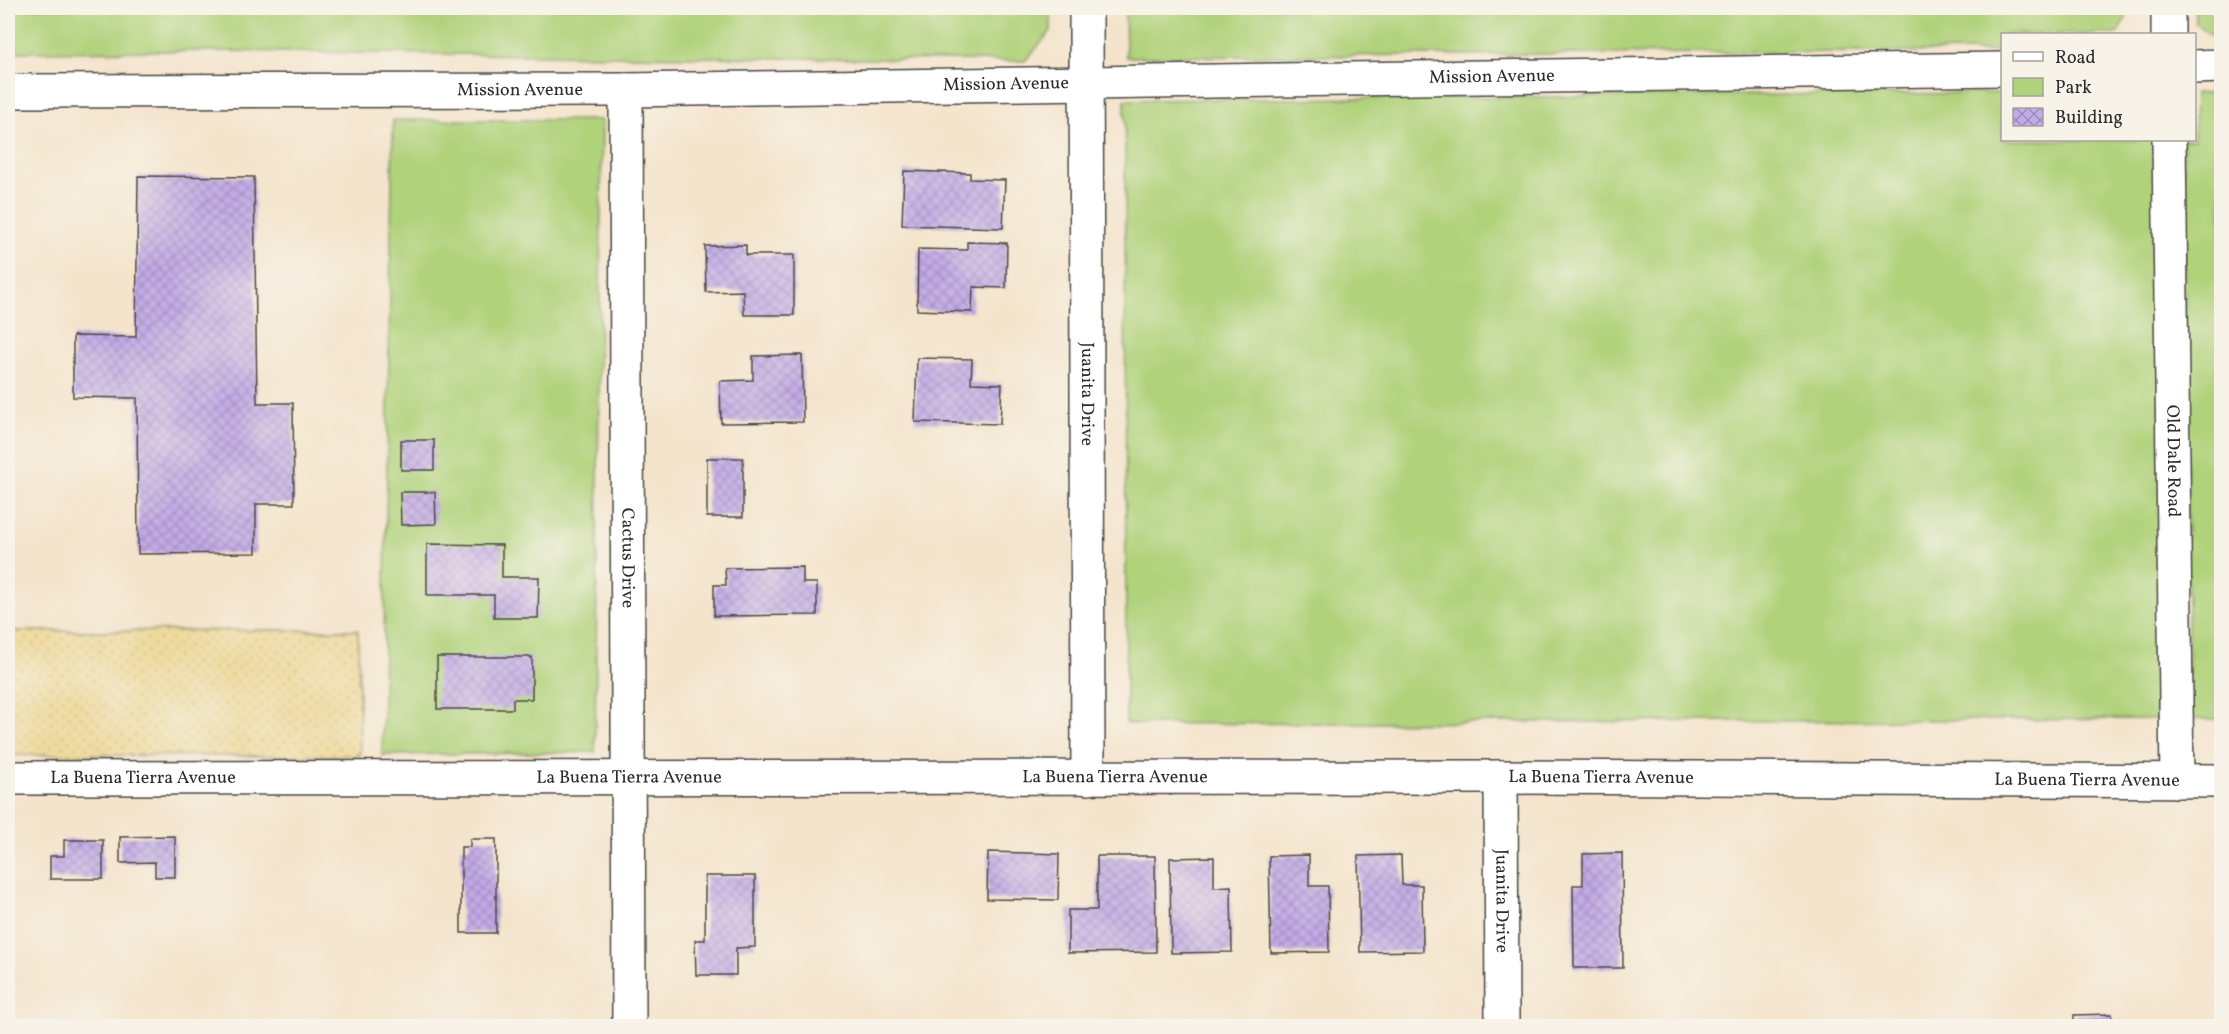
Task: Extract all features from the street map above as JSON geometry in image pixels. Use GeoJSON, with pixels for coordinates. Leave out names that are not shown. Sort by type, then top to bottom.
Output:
{"type":"FeatureCollection","features":[{"type":"Feature","properties":{"kind":"street","name":"Juanita Drive"},"geometry":{"type":"LineString","coordinates":[[1086,8],[1088,778]]}},
{"type":"Feature","properties":{"kind":"street"},"geometry":{"type":"LineString","coordinates":[[2168,8],[2168,33]]}},
{"type":"Feature","properties":{"kind":"street"},"geometry":{"type":"LineString","coordinates":[[2196,67],[2222,66]]}},
{"type":"Feature","properties":{"kind":"street","name":"Mission Avenue"},"geometry":{"type":"LineString","coordinates":[[8,91],[626,90],[2001,69]]}},
{"type":"Feature","properties":{"kind":"street","name":"Cactus Drive"},"geometry":{"type":"LineString","coordinates":[[626,90],[626,742],[629,1026]]}},
{"type":"Feature","properties":{"kind":"street","name":"Old Dale Road"},"geometry":{"type":"LineString","coordinates":[[2169,141],[2177,781]]}},
{"type":"Feature","properties":{"kind":"street","name":"Juanita Drive"},"geometry":{"type":"LineString","coordinates":[[1501,777],[1502,1026]]}},
{"type":"Feature","properties":{"kind":"street","name":"La Buena Tierra Avenue"},"geometry":{"type":"LineString","coordinates":[[8,778],[1501,777],[2222,781]]}},
{"type":"Feature","properties":{"kind":"green space"},"geometry":{"type":"Polygon","coordinates":[[[8,8],[1051,8],[1051,31],[1025,61],[208,51],[8,52],[8,8]]]}},
{"type":"Feature","properties":{"kind":"green space"},"geometry":{"type":"Polygon","coordinates":[[[1125,8],[2132,8],[2118,33],[2001,33],[2001,51],[1126,57],[1125,8]]]}},
{"type":"Feature","properties":{"kind":"green space"},"geometry":{"type":"Polygon","coordinates":[[[2195,8],[2221,8],[2221,44],[2195,23],[2195,8]]]}},
{"type":"Feature","properties":{"kind":"green space"},"geometry":{"type":"Polygon","coordinates":[[[2001,93],[2001,141],[2157,141],[2165,719],[1126,724],[1125,100],[2001,93]]]}},
{"type":"Feature","properties":{"kind":"green space"},"geometry":{"type":"Polygon","coordinates":[[[2196,93],[2221,93],[2221,719],[2189,719],[2183,141],[2196,141],[2196,93]]]}},
{"type":"Feature","properties":{"kind":"green space"},"geometry":{"type":"Polygon","coordinates":[[[393,120],[602,120],[595,752],[382,755],[393,120]]]}},
{"type":"Feature","properties":{"kind":"sand"},"geometry":{"type":"Polygon","coordinates":[[[358,630],[360,756],[8,755],[8,631],[358,630]]]}},
{"type":"Feature","properties":{"kind":"building"},"geometry":{"type":"Polygon","coordinates":[[[904,171],[970,173],[970,179],[1005,180],[1003,228],[902,225],[904,171]]]}},
{"type":"Feature","properties":{"kind":"building"},"geometry":{"type":"Polygon","coordinates":[[[138,176],[254,177],[257,403],[293,403],[294,504],[256,504],[256,553],[138,554],[137,398],[73,397],[73,336],[136,337],[138,176]]]}},
{"type":"Feature","properties":{"kind":"building"},"geometry":{"type":"Polygon","coordinates":[[[967,242],[1007,243],[1006,288],[973,287],[972,312],[917,310],[918,249],[967,250],[967,242]]]}},
{"type":"Feature","properties":{"kind":"building"},"geometry":{"type":"Polygon","coordinates":[[[746,245],[746,255],[794,255],[794,315],[744,315],[743,291],[706,292],[705,246],[746,245]]]}},
{"type":"Feature","properties":{"kind":"building"},"geometry":{"type":"Polygon","coordinates":[[[802,355],[803,422],[721,423],[720,381],[753,380],[753,356],[802,355]]]}},
{"type":"Feature","properties":{"kind":"building"},"geometry":{"type":"Polygon","coordinates":[[[917,358],[972,359],[971,383],[1002,384],[1000,424],[915,422],[917,358]]]}},
{"type":"Feature","properties":{"kind":"building"},"geometry":{"type":"Polygon","coordinates":[[[401,440],[434,440],[434,470],[401,470],[401,440]]]}},
{"type":"Feature","properties":{"kind":"building"},"geometry":{"type":"Polygon","coordinates":[[[707,458],[743,458],[743,517],[707,517],[707,458]]]}},
{"type":"Feature","properties":{"kind":"building"},"geometry":{"type":"Polygon","coordinates":[[[400,492],[435,492],[436,524],[401,525],[400,492]]]}},
{"type":"Feature","properties":{"kind":"building"},"geometry":{"type":"Polygon","coordinates":[[[427,544],[502,545],[502,577],[539,577],[538,618],[494,618],[494,595],[427,595],[427,544]]]}},
{"type":"Feature","properties":{"kind":"building"},"geometry":{"type":"Polygon","coordinates":[[[803,567],[803,583],[817,583],[817,615],[714,616],[714,585],[726,585],[725,568],[803,567]]]}},
{"type":"Feature","properties":{"kind":"building"},"geometry":{"type":"Polygon","coordinates":[[[437,657],[532,657],[532,699],[513,699],[513,709],[437,709],[437,657]]]}},
{"type":"Feature","properties":{"kind":"building"},"geometry":{"type":"Polygon","coordinates":[[[175,836],[175,877],[155,877],[155,862],[120,863],[120,837],[175,836]]]}},
{"type":"Feature","properties":{"kind":"building"},"geometry":{"type":"Polygon","coordinates":[[[470,839],[496,839],[496,933],[461,933],[461,847],[470,847],[470,839]]]}},
{"type":"Feature","properties":{"kind":"building"},"geometry":{"type":"Polygon","coordinates":[[[64,840],[103,840],[103,879],[50,879],[50,856],[64,856],[64,840]]]}},
{"type":"Feature","properties":{"kind":"building"},"geometry":{"type":"Polygon","coordinates":[[[988,852],[1059,854],[1058,900],[987,899],[988,852]]]}},
{"type":"Feature","properties":{"kind":"building"},"geometry":{"type":"Polygon","coordinates":[[[1622,853],[1623,968],[1574,968],[1573,885],[1583,885],[1583,854],[1622,853]]]}},
{"type":"Feature","properties":{"kind":"building"},"geometry":{"type":"Polygon","coordinates":[[[1309,855],[1309,886],[1328,886],[1329,952],[1271,953],[1269,856],[1309,855]]]}},
{"type":"Feature","properties":{"kind":"building"},"geometry":{"type":"Polygon","coordinates":[[[1401,855],[1402,885],[1422,885],[1423,951],[1360,952],[1358,856],[1401,855]]]}},
{"type":"Feature","properties":{"kind":"building"},"geometry":{"type":"Polygon","coordinates":[[[1097,856],[1155,856],[1156,952],[1068,953],[1068,910],[1097,910],[1097,856]]]}},
{"type":"Feature","properties":{"kind":"building"},"geometry":{"type":"Polygon","coordinates":[[[1214,857],[1214,887],[1231,886],[1232,952],[1171,953],[1170,858],[1214,857]]]}},
{"type":"Feature","properties":{"kind":"building"},"geometry":{"type":"Polygon","coordinates":[[[705,876],[755,876],[755,947],[736,948],[736,975],[696,975],[695,940],[705,940],[705,876]]]}},
{"type":"Feature","properties":{"kind":"building"},"geometry":{"type":"Polygon","coordinates":[[[2112,1014],[2112,1026],[2074,1026],[2074,1015],[2112,1014]]]}}]}
